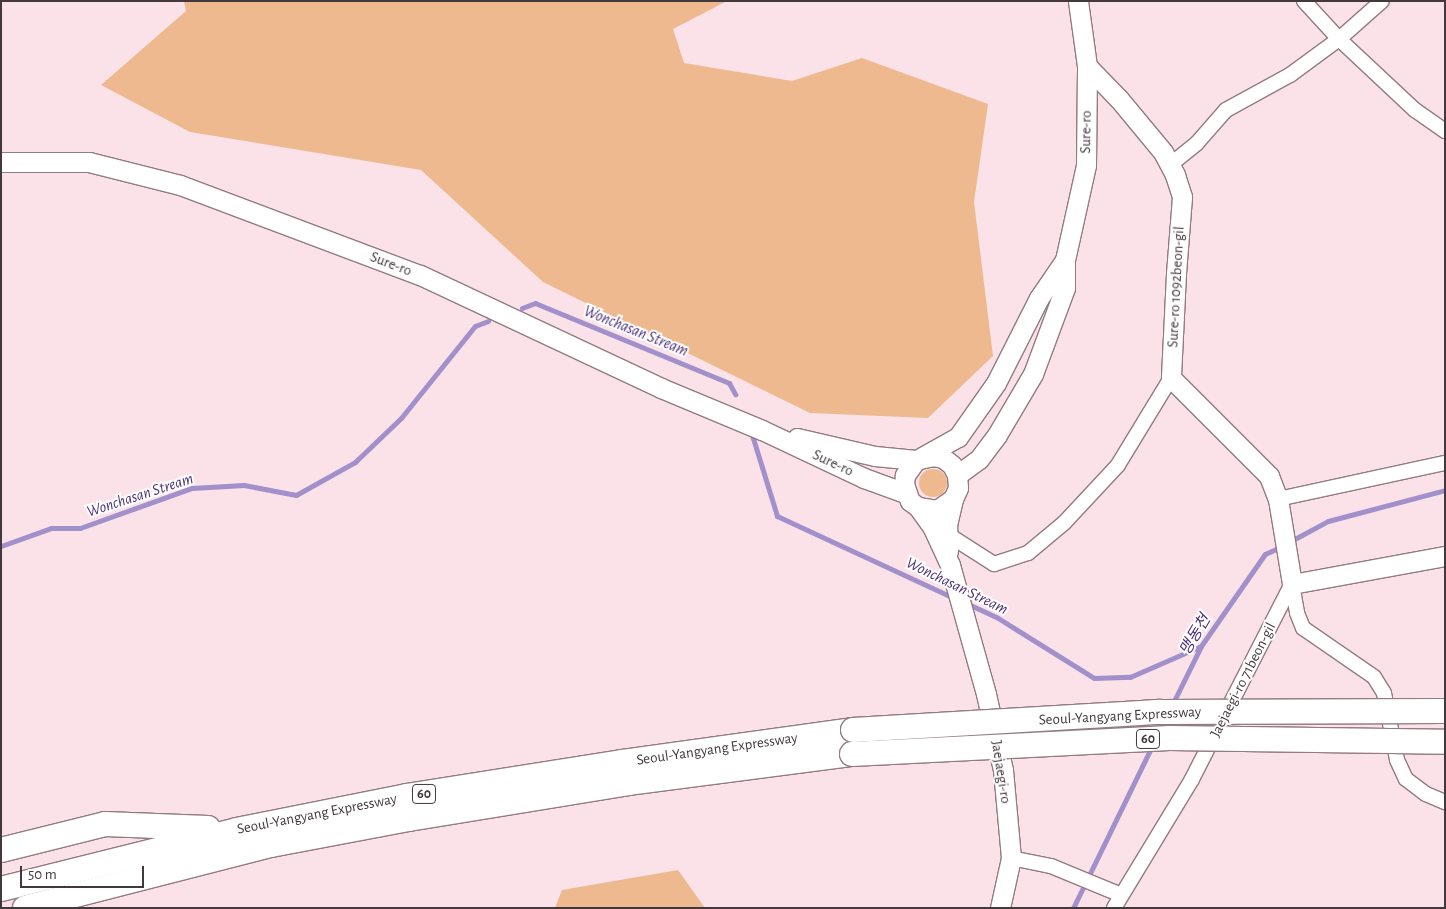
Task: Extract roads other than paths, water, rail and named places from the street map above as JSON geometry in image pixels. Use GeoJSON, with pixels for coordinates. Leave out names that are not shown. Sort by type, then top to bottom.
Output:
{"type":"FeatureCollection","features":[{"type":"Feature","properties":{"kind":"highway","name":"Seoul-Yangyang Expressway"},"geometry":{"type":"LineString","coordinates":[[1,889],[237,830],[407,796],[622,762],[853,730],[1160,712],[1445,710]]}},
{"type":"Feature","properties":{"kind":"highway","name":"Seoul-Yangyang Expressway"},"geometry":{"type":"LineString","coordinates":[[25,908],[271,845],[409,819],[628,783],[852,754],[1170,738],[1445,742]]}},
{"type":"Feature","properties":{"kind":"highway"},"geometry":{"type":"LineString","coordinates":[[1,850],[105,824],[237,830]]}},
{"type":"Feature","properties":{"kind":"main road","name":"Sure-ro"},"geometry":{"type":"LineString","coordinates":[[957,475],[979,459],[997,435],[1033,374],[1065,288],[1065,260],[1086,166],[1087,66],[1078,1]]}},
{"type":"Feature","properties":{"kind":"main road","name":"Sure-ro 1092beon-gil"},"geometry":{"type":"LineString","coordinates":[[1087,66],[1119,99],[1163,152],[1182,197],[1171,378]]}},
{"type":"Feature","properties":{"kind":"main road","name":"Sure-ro"},"geometry":{"type":"LineString","coordinates":[[1,162],[88,162],[180,185],[420,275],[661,388],[762,430],[864,478],[905,493]]}},
{"type":"Feature","properties":{"kind":"main road","name":"Sure-ro"},"geometry":{"type":"LineString","coordinates":[[762,430],[875,456],[919,459],[958,437],[996,383],[1039,298],[1065,260]]}},
{"type":"Feature","properties":{"kind":"main road"},"geometry":{"type":"LineString","coordinates":[[1171,378],[1269,476],[1278,499],[1292,584],[1445,556]]}},
{"type":"Feature","properties":{"kind":"main road"},"geometry":{"type":"LineString","coordinates":[[933,456],[943,458],[952,465],[957,475],[958,488],[953,500],[947,534],[950,565],[932,526],[905,493],[905,475],[919,459],[933,456]]}},
{"type":"Feature","properties":{"kind":"main road"},"geometry":{"type":"LineString","coordinates":[[918,507],[927,510],[937,510],[953,500]]}},
{"type":"Feature","properties":{"kind":"main road","name":"Jaejaegi-ro"},"geometry":{"type":"LineString","coordinates":[[950,565],[986,694],[1003,770],[1011,858],[1000,908]]}},
{"type":"Feature","properties":{"kind":"street"},"geometry":{"type":"LineString","coordinates":[[1304,1],[1339,39],[1415,110],[1445,131]]}},
{"type":"Feature","properties":{"kind":"street"},"geometry":{"type":"LineString","coordinates":[[1170,166],[1196,143],[1226,110],[1290,75],[1339,39],[1382,1]]}},
{"type":"Feature","properties":{"kind":"street"},"geometry":{"type":"LineString","coordinates":[[947,534],[994,564],[1028,553],[1064,523],[1118,465],[1171,378]]}},
{"type":"Feature","properties":{"kind":"street"},"geometry":{"type":"LineString","coordinates":[[1278,499],[1445,463]]}},
{"type":"Feature","properties":{"kind":"street"},"geometry":{"type":"LineString","coordinates":[[1292,584],[1297,613],[1303,628],[1374,677],[1384,693],[1397,760],[1406,779],[1426,794],[1445,802]]}},
{"type":"Feature","properties":{"kind":"street","name":"Jaejaegi-ro 71beon-gil"},"geometry":{"type":"LineString","coordinates":[[1114,908],[1192,779],[1292,584]]}},
{"type":"Feature","properties":{"kind":"street"},"geometry":{"type":"LineString","coordinates":[[1011,858],[1051,866],[1121,894]]}},
{"type":"Feature","properties":{"kind":"waterway","name":"Wonchasan Stream"},"geometry":{"type":"LineString","coordinates":[[522,308],[535,303],[729,383],[735,394]]}},
{"type":"Feature","properties":{"kind":"waterway","name":"Wonchasan Stream"},"geometry":{"type":"LineString","coordinates":[[1,546],[51,528],[80,528],[192,488],[244,485],[296,495],[355,462],[401,418],[475,326],[488,321]]}},
{"type":"Feature","properties":{"kind":"waterway","name":"Wonchasan Stream"},"geometry":{"type":"LineString","coordinates":[[752,435],[777,516],[954,598]]}},
{"type":"Feature","properties":{"kind":"waterway","name":"맹동천"},"geometry":{"type":"LineString","coordinates":[[1289,542],[1328,521],[1445,490]]}},
{"type":"Feature","properties":{"kind":"waterway","name":"맹동천"},"geometry":{"type":"LineString","coordinates":[[1172,705],[1201,646],[1265,554],[1282,546]]}},
{"type":"Feature","properties":{"kind":"waterway","name":"Wonchasan Stream"},"geometry":{"type":"LineString","coordinates":[[966,603],[998,618],[1094,678],[1130,677],[1201,646]]}},
{"type":"Feature","properties":{"kind":"waterway","name":"맹동천"},"geometry":{"type":"LineString","coordinates":[[1073,908],[1152,746]]}}]}
